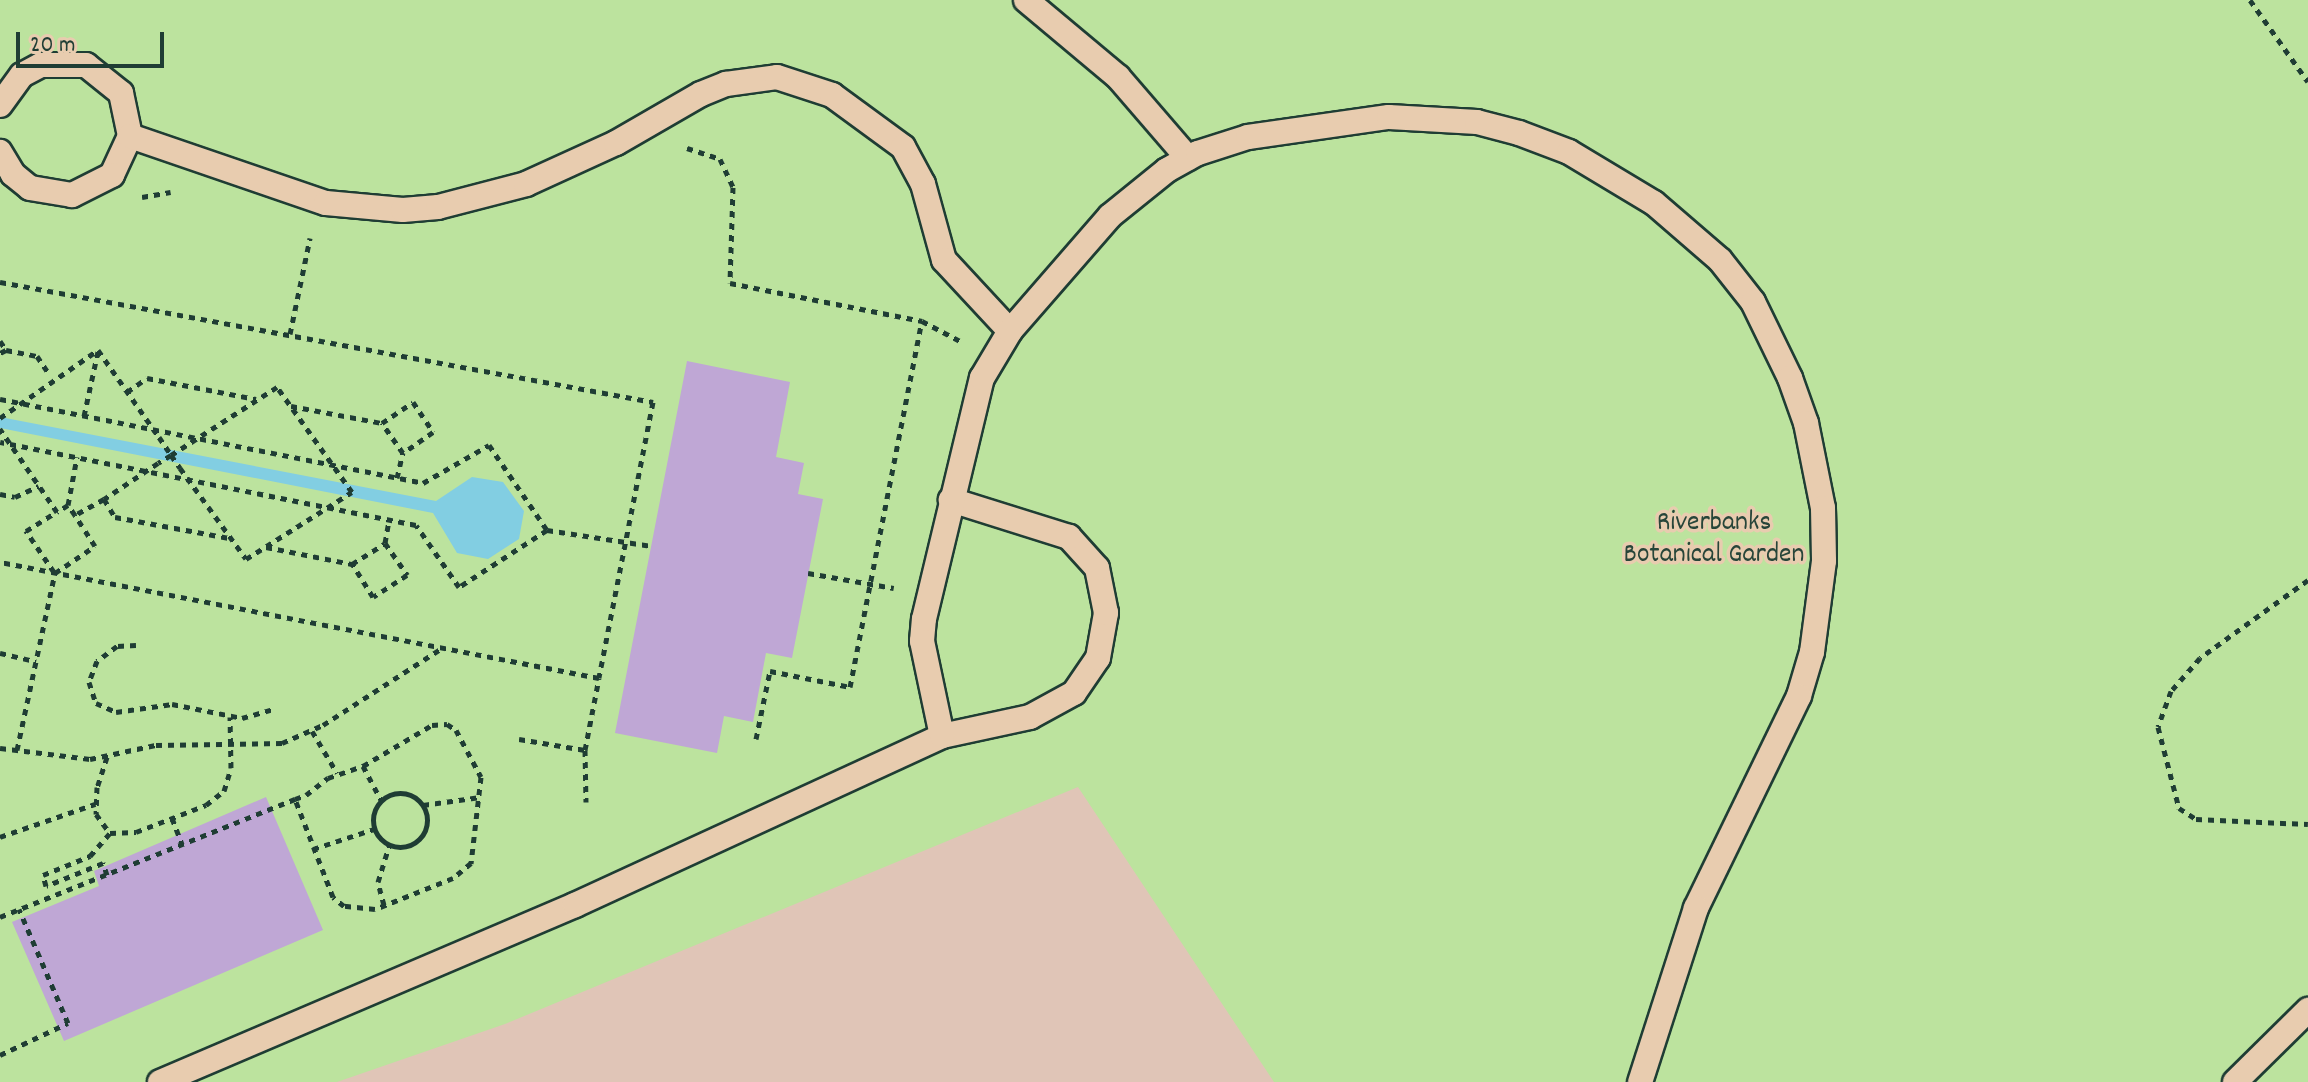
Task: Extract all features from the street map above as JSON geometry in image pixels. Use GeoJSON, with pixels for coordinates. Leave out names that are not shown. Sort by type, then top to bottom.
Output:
{"type":"FeatureCollection","features":[{"type":"Feature","properties":{"kind":"lane"},"geometry":{"type":"LineString","coordinates":[[1026,0],[1118,77],[1188,158]]}},
{"type":"Feature","properties":{"kind":"lane"},"geometry":{"type":"LineString","coordinates":[[0,105],[22,75],[41,65],[86,65],[121,93],[130,136],[112,175],[72,195],[30,188],[13,174],[0,152]]}},
{"type":"Feature","properties":{"kind":"lane"},"geometry":{"type":"LineString","coordinates":[[130,136],[326,203],[403,210],[526,184],[616,143],[701,94],[726,84],[777,77],[832,95],[903,147],[923,184],[944,260],[1010,331]]}},
{"type":"Feature","properties":{"kind":"lane"},"geometry":{"type":"LineString","coordinates":[[942,736],[922,641],[929,595],[982,378],[1010,331],[1110,216],[1188,158],[1295,127],[1389,117],[1477,122],[1519,133],[1615,176],[1689,231],[1753,302],[1773,340],[1806,423],[1823,508],[1824,561],[1812,652],[1799,696],[1696,908],[1640,1082]]}},
{"type":"Feature","properties":{"kind":"lane"},"geometry":{"type":"LineString","coordinates":[[160,1082],[575,905],[942,736],[1030,717],[1074,693],[1098,658],[1106,613],[1097,568],[1069,537],[951,500]]}},
{"type":"Feature","properties":{"kind":"lane"},"geometry":{"type":"LineString","coordinates":[[2235,1082],[2308,1010]]}},
{"type":"Feature","properties":{"kind":"path"},"geometry":{"type":"LineString","coordinates":[[2250,0],[2308,82]]}},
{"type":"Feature","properties":{"kind":"path"},"geometry":{"type":"LineString","coordinates":[[675,150],[705,151],[727,168],[735,207],[730,283],[922,321],[850,687],[770,671],[756,739]]}},
{"type":"Feature","properties":{"kind":"path"},"geometry":{"type":"LineString","coordinates":[[154,193],[178,191]]}},
{"type":"Feature","properties":{"kind":"path"},"geometry":{"type":"LineString","coordinates":[[290,335],[313,226]]}},
{"type":"Feature","properties":{"kind":"path"},"geometry":{"type":"LineString","coordinates":[[0,282],[653,402],[585,750],[586,802]]}},
{"type":"Feature","properties":{"kind":"path"},"geometry":{"type":"LineString","coordinates":[[0,341],[3,351],[37,356],[50,375]]}},
{"type":"Feature","properties":{"kind":"path"},"geometry":{"type":"LineString","coordinates":[[75,515],[104,499],[158,463],[171,455],[187,445],[197,439],[277,387],[352,492],[246,559],[180,468],[171,455],[159,437],[98,350]]}},
{"type":"Feature","properties":{"kind":"path"},"geometry":{"type":"LineString","coordinates":[[0,418],[98,350]]}},
{"type":"Feature","properties":{"kind":"path"},"geometry":{"type":"LineString","coordinates":[[84,416],[98,350]]}},
{"type":"Feature","properties":{"kind":"path"},"geometry":{"type":"LineString","coordinates":[[127,392],[147,378],[257,399]]}},
{"type":"Feature","properties":{"kind":"path"},"geometry":{"type":"LineString","coordinates":[[0,399],[423,483],[489,445],[547,530]]}},
{"type":"Feature","properties":{"kind":"path"},"geometry":{"type":"LineString","coordinates":[[382,423],[413,402],[433,432],[403,453],[397,478]]}},
{"type":"Feature","properties":{"kind":"path"},"geometry":{"type":"LineString","coordinates":[[290,406],[382,423],[403,453]]}},
{"type":"Feature","properties":{"kind":"path"},"geometry":{"type":"LineString","coordinates":[[1,431],[57,512]]}},
{"type":"Feature","properties":{"kind":"path"},"geometry":{"type":"LineString","coordinates":[[0,442],[416,525],[459,587],[547,530],[652,546]]}},
{"type":"Feature","properties":{"kind":"path"},"geometry":{"type":"LineString","coordinates":[[17,750],[55,573],[95,546],[68,505],[77,457]]}},
{"type":"Feature","properties":{"kind":"path"},"geometry":{"type":"LineString","coordinates":[[0,494],[15,497],[39,486]]}},
{"type":"Feature","properties":{"kind":"path"},"geometry":{"type":"LineString","coordinates":[[104,499],[115,517],[230,538]]}},
{"type":"Feature","properties":{"kind":"path"},"geometry":{"type":"LineString","coordinates":[[55,573],[26,531],[68,505]]}},
{"type":"Feature","properties":{"kind":"path"},"geometry":{"type":"LineString","coordinates":[[352,564],[373,597],[407,575],[385,543],[389,520]]}},
{"type":"Feature","properties":{"kind":"path"},"geometry":{"type":"LineString","coordinates":[[265,547],[352,564],[385,543]]}},
{"type":"Feature","properties":{"kind":"path"},"geometry":{"type":"LineString","coordinates":[[0,562],[599,678]]}},
{"type":"Feature","properties":{"kind":"path"},"geometry":{"type":"LineString","coordinates":[[808,573],[929,595]]}},
{"type":"Feature","properties":{"kind":"path"},"geometry":{"type":"LineString","coordinates":[[2308,580],[2200,658],[2171,691],[2158,727],[2179,808],[2196,819],[2308,824]]}},
{"type":"Feature","properties":{"kind":"path"},"geometry":{"type":"LineString","coordinates":[[136,645],[117,646],[97,661],[89,682],[96,703],[116,712],[172,704],[230,717],[252,717],[276,708]]}},
{"type":"Feature","properties":{"kind":"path"},"geometry":{"type":"LineString","coordinates":[[0,748],[107,757],[156,745],[231,748],[282,743],[312,731],[443,648]]}},
{"type":"Feature","properties":{"kind":"path"},"geometry":{"type":"LineString","coordinates":[[0,653],[36,661]]}},
{"type":"Feature","properties":{"kind":"path"},"geometry":{"type":"LineString","coordinates":[[107,757],[95,804],[101,825],[110,833],[136,832],[206,805],[224,791],[231,748],[230,717]]}},
{"type":"Feature","properties":{"kind":"path"},"geometry":{"type":"LineString","coordinates":[[0,917],[295,799],[337,773],[363,766],[432,725],[447,724],[476,761],[480,797],[471,863],[453,878],[384,905],[344,906],[326,885],[295,799]]}},
{"type":"Feature","properties":{"kind":"path"},"geometry":{"type":"LineString","coordinates":[[312,731],[337,773]]}},
{"type":"Feature","properties":{"kind":"path"},"geometry":{"type":"LineString","coordinates":[[519,739],[585,750]]}},
{"type":"Feature","properties":{"kind":"path"},"geometry":{"type":"LineString","coordinates":[[363,766],[381,800]]}},
{"type":"Feature","properties":{"kind":"path"},"geometry":{"type":"LineString","coordinates":[[405,793],[423,805],[427,819],[422,837],[407,847],[389,846],[374,829],[374,809],[381,800],[405,793]]}},
{"type":"Feature","properties":{"kind":"path"},"geometry":{"type":"LineString","coordinates":[[423,805],[480,797]]}},
{"type":"Feature","properties":{"kind":"path"},"geometry":{"type":"LineString","coordinates":[[0,837],[95,804]]}},
{"type":"Feature","properties":{"kind":"path"},"geometry":{"type":"LineString","coordinates":[[172,818],[182,844]]}},
{"type":"Feature","properties":{"kind":"path"},"geometry":{"type":"LineString","coordinates":[[313,849],[374,829]]}},
{"type":"Feature","properties":{"kind":"path"},"geometry":{"type":"LineString","coordinates":[[107,875],[103,863],[46,886],[43,875],[90,856],[110,833]]}},
{"type":"Feature","properties":{"kind":"path"},"geometry":{"type":"LineString","coordinates":[[384,905],[378,882],[389,846]]}},
{"type":"Feature","properties":{"kind":"path"},"geometry":{"type":"LineString","coordinates":[[0,1055],[68,1023],[19,909]]}},
{"type":"Feature","properties":{"kind":"green space","name":"Riverbanks Botanical Garden"},"geometry":{"type":"Polygon","coordinates":[[[0,0],[2308,0],[2308,1082],[1274,1082],[1078,787],[505,1024],[337,1082],[0,1082],[0,0]]]}},
{"type":"Feature","properties":{"kind":"water"},"geometry":{"type":"Polygon","coordinates":[[[0,417],[436,501],[472,477],[503,482],[524,511],[519,539],[488,559],[457,553],[433,513],[0,428],[0,417]]]}},
{"type":"Feature","properties":{"kind":"building"},"geometry":{"type":"Polygon","coordinates":[[[687,361],[790,382],[776,457],[804,463],[798,494],[823,499],[792,658],[766,653],[753,722],[724,716],[717,753],[615,733],[687,361]]]}},
{"type":"Feature","properties":{"kind":"building"},"geometry":{"type":"Polygon","coordinates":[[[266,797],[323,930],[64,1041],[12,922],[99,886],[94,871],[266,797]]]}}]}
